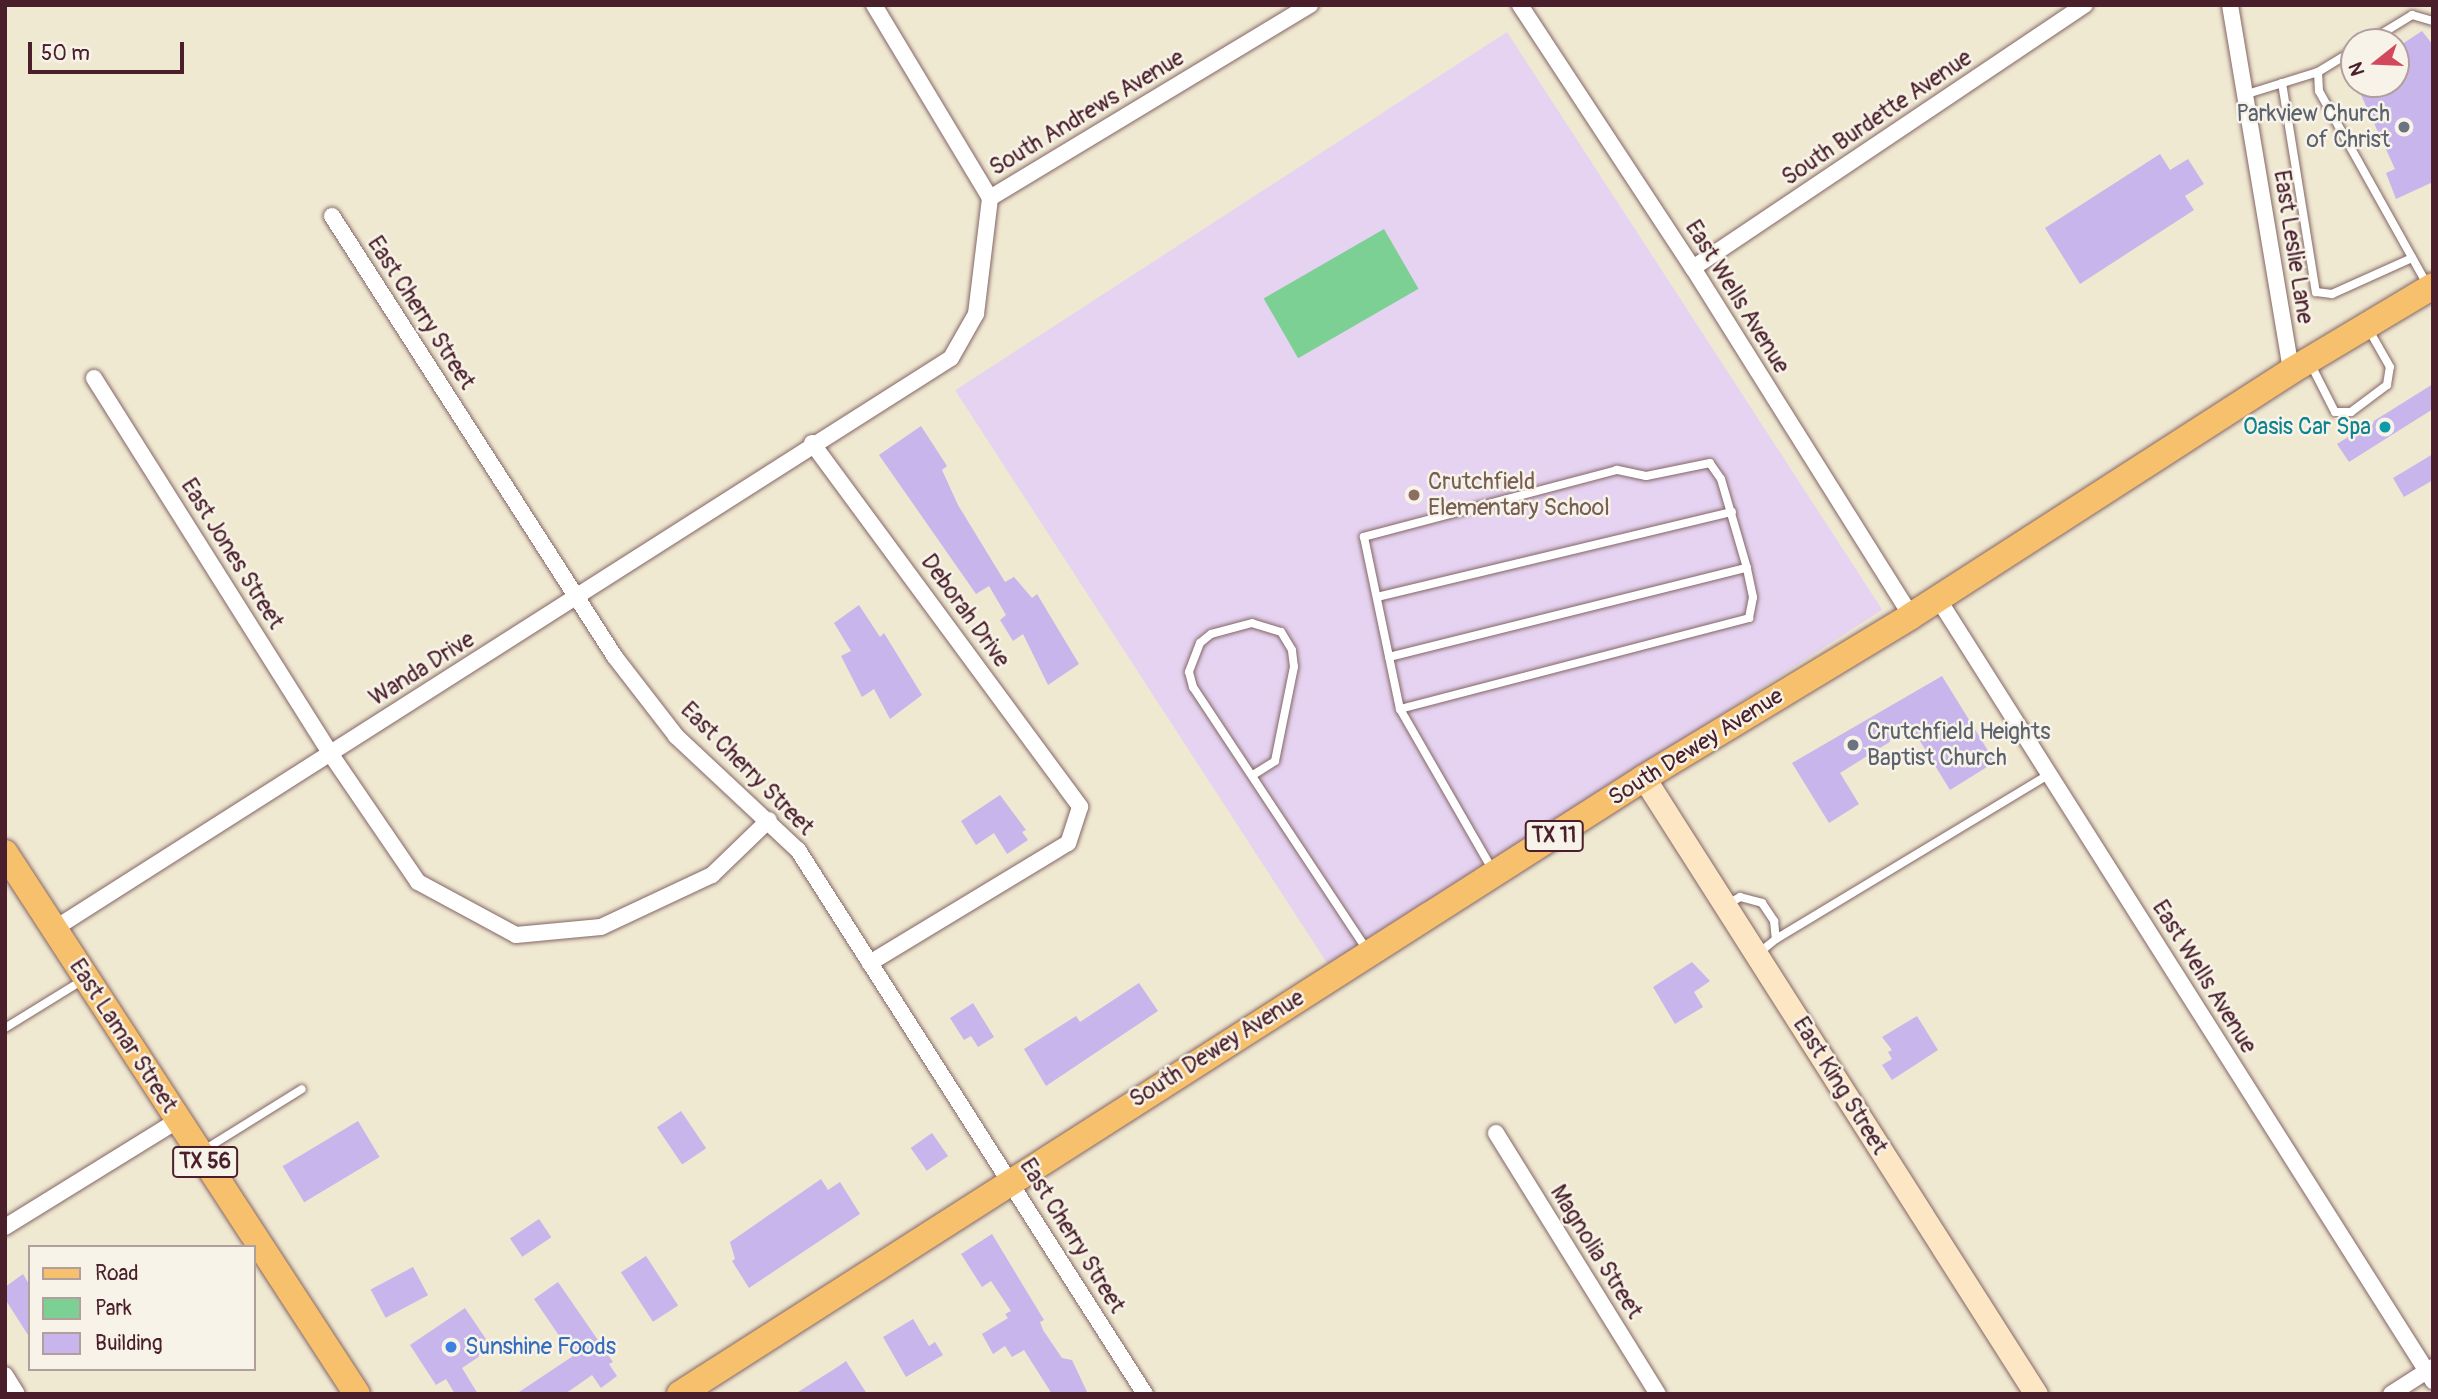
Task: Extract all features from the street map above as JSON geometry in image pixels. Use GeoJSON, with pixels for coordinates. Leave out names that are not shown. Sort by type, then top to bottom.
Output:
{"type":"FeatureCollection","features":[{"type":"Feature","properties":{"kind":"main road","name":"South Dewey Avenue"},"geometry":{"type":"LineString","coordinates":[[680,1394],[706,1382],[1010,1180],[1644,778],[1911,616],[2300,366],[2431,287]]}},
{"type":"Feature","properties":{"kind":"main road","name":"East Lamar Street"},"geometry":{"type":"LineString","coordinates":[[5,853],[357,1394]]}},
{"type":"Feature","properties":{"kind":"street"},"geometry":{"type":"LineString","coordinates":[[874,5],[990,198]]}},
{"type":"Feature","properties":{"kind":"street","name":"South Andrews Avenue"},"geometry":{"type":"LineString","coordinates":[[812,443],[951,358],[976,314],[990,198],[1310,5]]}},
{"type":"Feature","properties":{"kind":"street","name":"East Wells Avenue"},"geometry":{"type":"LineString","coordinates":[[1520,5],[1693,268],[1911,616]]}},
{"type":"Feature","properties":{"kind":"street","name":"South Burdette Avenue"},"geometry":{"type":"LineString","coordinates":[[1693,268],[2085,5]]}},
{"type":"Feature","properties":{"kind":"street","name":"East Leslie Lane"},"geometry":{"type":"LineString","coordinates":[[2230,5],[2244,95],[2300,366]]}},
{"type":"Feature","properties":{"kind":"street","name":"East Cherry Street"},"geometry":{"type":"LineString","coordinates":[[331,216],[615,657],[676,736],[769,820],[798,850],[1145,1394]]}},
{"type":"Feature","properties":{"kind":"street","name":"East Jones Street"},"geometry":{"type":"LineString","coordinates":[[94,378],[330,753],[418,882],[516,935],[601,927],[712,875],[769,820]]}},
{"type":"Feature","properties":{"kind":"street","name":"Wanda Drive"},"geometry":{"type":"LineString","coordinates":[[54,929],[578,598],[812,443]]}},
{"type":"Feature","properties":{"kind":"street","name":"Deborah Drive"},"geometry":{"type":"LineString","coordinates":[[812,443],[1080,807],[1069,844],[870,963]]}},
{"type":"Feature","properties":{"kind":"street","name":"East Wells Avenue"},"geometry":{"type":"LineString","coordinates":[[1937,597],[2431,1373]]}},
{"type":"Feature","properties":{"kind":"street","name":"East King Street"},"geometry":{"type":"LineString","coordinates":[[1644,778],[2036,1394]]}},
{"type":"Feature","properties":{"kind":"street"},"geometry":{"type":"LineString","coordinates":[[5,1227],[178,1121]]}},
{"type":"Feature","properties":{"kind":"street","name":"Magnolia Street"},"geometry":{"type":"LineString","coordinates":[[1496,1133],[1658,1394]]}},
{"type":"Feature","properties":{"kind":"street"},"geometry":{"type":"LineString","coordinates":[[2391,1394],[2431,1373]]}},
{"type":"Feature","properties":{"kind":"street"},"geometry":{"type":"LineString","coordinates":[[5,1375],[17,1394]]}},
{"type":"Feature","properties":{"kind":"lane"},"geometry":{"type":"LineString","coordinates":[[2391,28],[2412,15],[2433,22]]}},
{"type":"Feature","properties":{"kind":"lane"},"geometry":{"type":"LineString","coordinates":[[2244,95],[2318,72],[2340,59]]}},
{"type":"Feature","properties":{"kind":"lane"},"geometry":{"type":"LineString","coordinates":[[2318,72],[2319,91],[2412,258],[2431,287]]}},
{"type":"Feature","properties":{"kind":"lane"},"geometry":{"type":"LineString","coordinates":[[2282,83],[2316,292],[2332,294],[2412,258]]}},
{"type":"Feature","properties":{"kind":"lane"},"geometry":{"type":"LineString","coordinates":[[2300,366],[2335,412],[2351,412],[2387,385],[2389,376],[2390,367],[2367,326]]}},
{"type":"Feature","properties":{"kind":"lane"},"geometry":{"type":"LineString","coordinates":[[1400,709],[1749,618],[1753,597],[1747,568],[1721,479],[1710,463],[1646,476],[1617,470],[1364,537],[1400,709],[1494,873]]}},
{"type":"Feature","properties":{"kind":"lane"},"geometry":{"type":"LineString","coordinates":[[1377,597],[1732,512]]}},
{"type":"Feature","properties":{"kind":"lane"},"geometry":{"type":"LineString","coordinates":[[1389,657],[1747,568]]}},
{"type":"Feature","properties":{"kind":"lane"},"geometry":{"type":"LineString","coordinates":[[1253,775],[1275,761],[1294,667],[1292,650],[1281,632],[1266,625],[1252,623],[1211,634],[1192,655],[1189,672],[1193,687],[1369,953]]}},
{"type":"Feature","properties":{"kind":"lane"},"geometry":{"type":"LineString","coordinates":[[1756,955],[1776,939],[2049,774]]}},
{"type":"Feature","properties":{"kind":"lane"},"geometry":{"type":"LineString","coordinates":[[1725,905],[1740,897],[1762,903],[1774,921],[1776,939]]}},
{"type":"Feature","properties":{"kind":"lane"},"geometry":{"type":"LineString","coordinates":[[5,1028],[86,979]]}},
{"type":"Feature","properties":{"kind":"lane"},"geometry":{"type":"LineString","coordinates":[[199,1153],[302,1089]]}},
{"type":"Feature","properties":{"kind":"shaded area","name":"Crutchfield Elementary School"},"geometry":{"type":"Polygon","coordinates":[[[1507,32],[1882,610],[1330,968],[955,390],[1507,32]]]}},
{"type":"Feature","properties":{"kind":"green space"},"geometry":{"type":"Polygon","coordinates":[[[1384,229],[1418,289],[1298,358],[1264,298],[1384,229]]]}},
{"type":"Feature","properties":{"kind":"building","name":"Parkview Church of Christ"},"geometry":{"type":"Polygon","coordinates":[[[2422,31],[2433,45],[2433,182],[2396,199],[2386,173],[2395,169],[2362,98],[2410,98],[2410,39],[2422,31]]]}},
{"type":"Feature","properties":{"kind":"building"},"geometry":{"type":"Polygon","coordinates":[[[2160,154],[2170,170],[2188,159],[2204,184],[2185,196],[2194,210],[2080,284],[2045,228],[2160,154]]]}},
{"type":"Feature","properties":{"kind":"building","name":"Oasis Car Spa"},"geometry":{"type":"Polygon","coordinates":[[[2433,384],[2433,409],[2349,462],[2337,444],[2433,384]]]}},
{"type":"Feature","properties":{"kind":"building"},"geometry":{"type":"Polygon","coordinates":[[[921,426],[947,466],[942,470],[958,505],[1005,582],[1014,577],[1032,598],[1037,594],[1079,664],[1048,685],[1023,634],[1013,641],[1000,620],[1006,615],[989,586],[976,594],[879,455],[921,426]]]}},
{"type":"Feature","properties":{"kind":"building"},"geometry":{"type":"Polygon","coordinates":[[[2433,454],[2433,480],[2404,497],[2393,478],[2433,454]]]}},
{"type":"Feature","properties":{"kind":"building"},"geometry":{"type":"Polygon","coordinates":[[[859,605],[880,637],[884,633],[922,695],[890,719],[874,689],[862,697],[841,656],[851,651],[834,623],[859,605]]]}},
{"type":"Feature","properties":{"kind":"building","name":"Crutchfield Heights Baptist Church"},"geometry":{"type":"Polygon","coordinates":[[[1942,676],[1995,762],[1950,790],[1912,728],[1840,773],[1859,804],[1829,823],[1792,763],[1942,676]]]}},
{"type":"Feature","properties":{"kind":"building"},"geometry":{"type":"Polygon","coordinates":[[[1000,795],[1026,830],[1022,832],[1028,840],[1007,854],[994,833],[976,845],[961,821],[1000,795]]]}},
{"type":"Feature","properties":{"kind":"building"},"geometry":{"type":"Polygon","coordinates":[[[1692,962],[1710,981],[1694,992],[1703,1007],[1675,1024],[1653,987],[1692,962]]]}},
{"type":"Feature","properties":{"kind":"building"},"geometry":{"type":"Polygon","coordinates":[[[1139,983],[1158,1011],[1046,1086],[1024,1049],[1076,1016],[1080,1022],[1139,983]]]}},
{"type":"Feature","properties":{"kind":"building"},"geometry":{"type":"Polygon","coordinates":[[[973,1003],[994,1037],[978,1047],[971,1036],[964,1040],[950,1018],[973,1003]]]}},
{"type":"Feature","properties":{"kind":"building"},"geometry":{"type":"Polygon","coordinates":[[[1917,1016],[1938,1050],[1892,1080],[1882,1065],[1892,1059],[1888,1052],[1892,1050],[1882,1037],[1917,1016]]]}},
{"type":"Feature","properties":{"kind":"building"},"geometry":{"type":"Polygon","coordinates":[[[681,1111],[706,1148],[682,1165],[657,1127],[681,1111]]]}},
{"type":"Feature","properties":{"kind":"building"},"geometry":{"type":"Polygon","coordinates":[[[358,1121],[380,1157],[304,1202],[283,1166],[358,1121]]]}},
{"type":"Feature","properties":{"kind":"building"},"geometry":{"type":"Polygon","coordinates":[[[932,1133],[948,1156],[927,1171],[911,1148],[932,1133]]]}},
{"type":"Feature","properties":{"kind":"building"},"geometry":{"type":"Polygon","coordinates":[[[821,1179],[828,1190],[840,1182],[860,1214],[749,1288],[732,1261],[735,1259],[730,1242],[821,1179]]]}},
{"type":"Feature","properties":{"kind":"building"},"geometry":{"type":"Polygon","coordinates":[[[539,1219],[551,1237],[522,1257],[510,1239],[539,1219]]]}},
{"type":"Feature","properties":{"kind":"building"},"geometry":{"type":"Polygon","coordinates":[[[992,1234],[1044,1320],[1040,1322],[1043,1330],[1062,1358],[1072,1360],[1088,1394],[1052,1394],[1024,1350],[1012,1357],[1005,1346],[993,1354],[982,1334],[1008,1318],[1005,1314],[1011,1311],[991,1281],[982,1287],[961,1254],[992,1234]]]}},
{"type":"Feature","properties":{"kind":"building"},"geometry":{"type":"Polygon","coordinates":[[[646,1256],[678,1305],[653,1322],[621,1272],[646,1256]]]}},
{"type":"Feature","properties":{"kind":"building"},"geometry":{"type":"Polygon","coordinates":[[[413,1267],[428,1295],[386,1318],[371,1290],[413,1267]]]}},
{"type":"Feature","properties":{"kind":"building"},"geometry":{"type":"Polygon","coordinates":[[[23,1274],[28,1283],[28,1335],[5,1299],[5,1287],[23,1274]]]}},
{"type":"Feature","properties":{"kind":"building"},"geometry":{"type":"Polygon","coordinates":[[[558,1282],[613,1362],[609,1364],[617,1376],[601,1388],[592,1375],[565,1394],[516,1394],[573,1356],[534,1299],[558,1282]]]}},
{"type":"Feature","properties":{"kind":"building","name":"Sunshine Foods"},"geometry":{"type":"Polygon","coordinates":[[[465,1308],[492,1348],[462,1368],[478,1394],[455,1394],[446,1379],[436,1385],[410,1345],[465,1308]]]}},
{"type":"Feature","properties":{"kind":"building"},"geometry":{"type":"Polygon","coordinates":[[[913,1319],[929,1346],[935,1342],[943,1355],[906,1377],[883,1337],[913,1319]]]}},
{"type":"Feature","properties":{"kind":"building"},"geometry":{"type":"Polygon","coordinates":[[[846,1361],[867,1394],[795,1394],[839,1366],[846,1361]]]}},
{"type":"Feature","properties":{"kind":"place","name":"Parkview Church of Christ"},"geometry":{"type":"Point","coordinates":[2404,127]}},
{"type":"Feature","properties":{"kind":"place","name":"Oasis Car Spa"},"geometry":{"type":"Point","coordinates":[2385,427]}},
{"type":"Feature","properties":{"kind":"place","name":"Crutchfield Elementary School"},"geometry":{"type":"Point","coordinates":[1414,495]}},
{"type":"Feature","properties":{"kind":"place","name":"Crutchfield Heights Baptist Church"},"geometry":{"type":"Point","coordinates":[1853,745]}},
{"type":"Feature","properties":{"kind":"place","name":"Sunshine Foods"},"geometry":{"type":"Point","coordinates":[451,1347]}}]}
